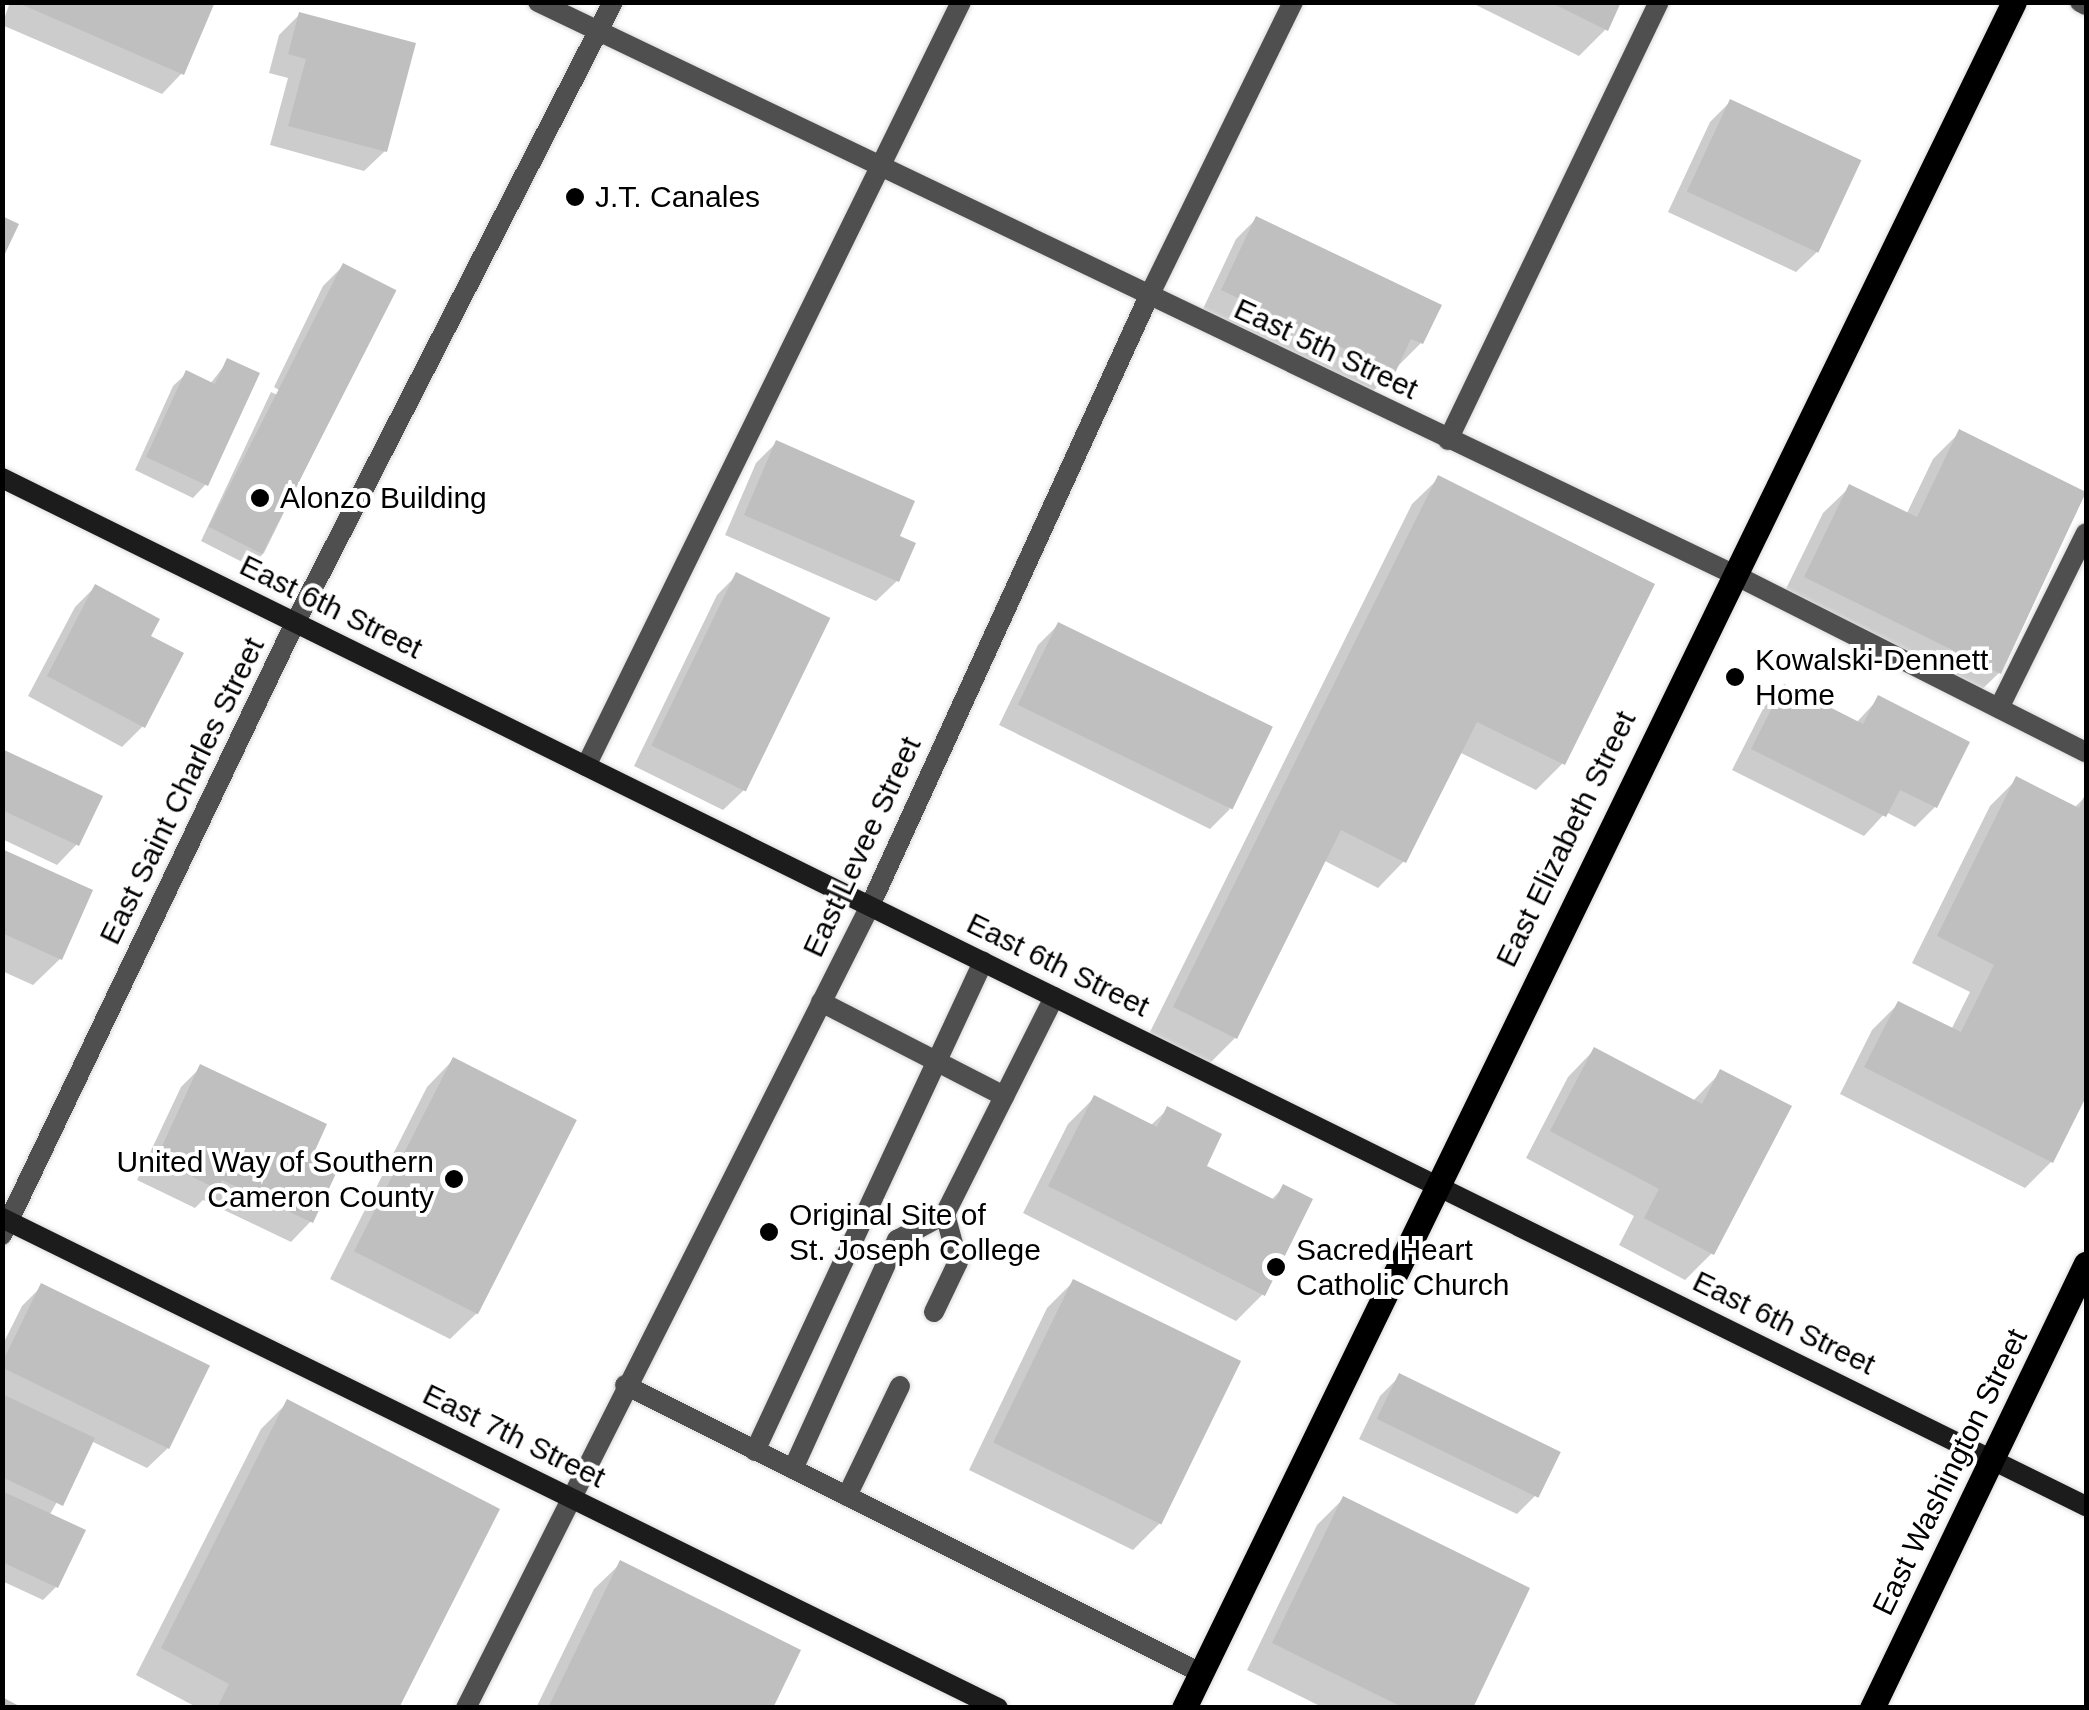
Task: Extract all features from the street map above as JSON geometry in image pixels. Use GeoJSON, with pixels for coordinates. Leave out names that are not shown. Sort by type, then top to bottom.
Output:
{"type":"FeatureCollection","features":[{"type":"Feature","properties":{"kind":"main road","name":"East Elizabeth Street"},"geometry":{"type":"LineString","coordinates":[[1184,1708],[1434,1184],[2014,2]]}},
{"type":"Feature","properties":{"kind":"main road","name":"East 6th Street"},"geometry":{"type":"LineString","coordinates":[[3,480],[2086,1506]]}},
{"type":"Feature","properties":{"kind":"main road","name":"East 7th Street"},"geometry":{"type":"LineString","coordinates":[[5,1225],[998,1708]]}},
{"type":"Feature","properties":{"kind":"main road","name":"East Washington Street"},"geometry":{"type":"LineString","coordinates":[[1872,1708],[2086,1264]]}},
{"type":"Feature","properties":{"kind":"street","name":"East 5th Street"},"geometry":{"type":"LineString","coordinates":[[538,2],[1148,298],[1732,573],[2086,752]]}},
{"type":"Feature","properties":{"kind":"street","name":"East Saint Charles Street"},"geometry":{"type":"LineString","coordinates":[[5,1225],[296,623],[613,2]]}},
{"type":"Feature","properties":{"kind":"street"},"geometry":{"type":"LineString","coordinates":[[586,766],[961,2]]}},
{"type":"Feature","properties":{"kind":"street","name":"East Levee Street"},"geometry":{"type":"LineString","coordinates":[[466,1708],[568,1496],[870,906],[1148,298],[1292,2]]}},
{"type":"Feature","properties":{"kind":"street"},"geometry":{"type":"LineString","coordinates":[[1448,440],[1659,2]]}},
{"type":"Feature","properties":{"kind":"street"},"geometry":{"type":"LineString","coordinates":[[1999,708],[2086,533]]}},
{"type":"Feature","properties":{"kind":"street"},"geometry":{"type":"LineString","coordinates":[[756,1451],[983,962]]}},
{"type":"Feature","properties":{"kind":"street"},"geometry":{"type":"LineString","coordinates":[[793,1469],[897,1240],[945,1214],[1054,997]]}},
{"type":"Feature","properties":{"kind":"street"},"geometry":{"type":"LineString","coordinates":[[821,1002],[1004,1096]]}},
{"type":"Feature","properties":{"kind":"street"},"geometry":{"type":"LineString","coordinates":[[934,1312],[958,1262],[945,1214]]}},
{"type":"Feature","properties":{"kind":"street"},"geometry":{"type":"LineString","coordinates":[[625,1385],[1201,1673]]}},
{"type":"Feature","properties":{"kind":"street"},"geometry":{"type":"LineString","coordinates":[[847,1496],[900,1386]]}},
{"type":"Feature","properties":{"kind":"building"},"geometry":{"type":"Polygon","coordinates":[[[16,2],[215,2],[184,75],[16,2]]]}},
{"type":"Feature","properties":{"kind":"building"},"geometry":{"type":"Polygon","coordinates":[[[1550,2],[1621,2],[1608,31],[1550,2]]]}},
{"type":"Feature","properties":{"kind":"building"},"geometry":{"type":"Polygon","coordinates":[[[299,12],[416,43],[387,152],[288,126],[306,59],[288,54],[299,12]]]}},
{"type":"Feature","properties":{"kind":"building"},"geometry":{"type":"Polygon","coordinates":[[[1730,99],[1861,160],[1818,253],[1687,191],[1730,99]]]}},
{"type":"Feature","properties":{"kind":"building"},"geometry":{"type":"Polygon","coordinates":[[[2,216],[19,224],[2,260],[2,216]]]}},
{"type":"Feature","properties":{"kind":"building"},"geometry":{"type":"Polygon","coordinates":[[[1256,216],[1442,305],[1423,344],[1411,339],[1395,373],[1221,290],[1256,216]]]}},
{"type":"Feature","properties":{"kind":"building"},"geometry":{"type":"Polygon","coordinates":[[[343,263],[396,290],[262,554],[209,527],[343,263]]]}},
{"type":"Feature","properties":{"kind":"building"},"geometry":{"type":"Polygon","coordinates":[[[227,358],[260,373],[208,486],[146,457],[186,370],[215,384],[227,358]]]}},
{"type":"Feature","properties":{"kind":"building"},"geometry":{"type":"Polygon","coordinates":[[[1959,429],[2086,492],[2001,674],[1804,577],[1849,484],[1917,517],[1959,429]]]}},
{"type":"Feature","properties":{"kind":"building"},"geometry":{"type":"Polygon","coordinates":[[[776,440],[915,501],[900,536],[916,543],[899,582],[744,515],[776,440]]]}},
{"type":"Feature","properties":{"kind":"building"},"geometry":{"type":"Polygon","coordinates":[[[1438,475],[1655,584],[1565,765],[1477,722],[1406,863],[1341,830],[1237,1039],[1173,1007],[1438,475]]]}},
{"type":"Feature","properties":{"kind":"building"},"geometry":{"type":"Polygon","coordinates":[[[736,572],[830,618],[746,791],[651,745],[736,572]]]}},
{"type":"Feature","properties":{"kind":"building"},"geometry":{"type":"Polygon","coordinates":[[[95,584],[160,619],[151,636],[184,653],[145,728],[47,676],[95,584]]]}},
{"type":"Feature","properties":{"kind":"building"},"geometry":{"type":"Polygon","coordinates":[[[1058,622],[1273,727],[1232,809],[1018,705],[1058,622]]]}},
{"type":"Feature","properties":{"kind":"building"},"geometry":{"type":"Polygon","coordinates":[[[1784,684],[1863,724],[1878,695],[1970,742],[1937,808],[1900,790],[1886,817],[1751,749],[1784,684]]]}},
{"type":"Feature","properties":{"kind":"building"},"geometry":{"type":"Polygon","coordinates":[[[2,749],[103,796],[79,846],[2,810],[2,749]]]}},
{"type":"Feature","properties":{"kind":"building"},"geometry":{"type":"Polygon","coordinates":[[[2016,776],[2079,808],[2086,792],[2086,1097],[2053,1163],[1864,1067],[1898,1001],[1961,1032],[1994,965],[1937,936],[2016,776]]]}},
{"type":"Feature","properties":{"kind":"building"},"geometry":{"type":"Polygon","coordinates":[[[2,849],[93,890],[62,960],[2,933],[2,849]]]}},
{"type":"Feature","properties":{"kind":"building"},"geometry":{"type":"Polygon","coordinates":[[[1594,1047],[1702,1104],[1720,1069],[1792,1106],[1714,1255],[1644,1218],[1659,1189],[1550,1131],[1594,1047]]]}},
{"type":"Feature","properties":{"kind":"building"},"geometry":{"type":"Polygon","coordinates":[[[453,1057],[577,1120],[478,1314],[354,1251],[453,1057]]]}},
{"type":"Feature","properties":{"kind":"building"},"geometry":{"type":"Polygon","coordinates":[[[200,1064],[327,1124],[313,1155],[339,1167],[313,1223],[222,1180],[217,1189],[156,1159],[200,1064]]]}},
{"type":"Feature","properties":{"kind":"building"},"geometry":{"type":"Polygon","coordinates":[[[1094,1095],[1157,1127],[1167,1106],[1222,1134],[1207,1166],[1275,1200],[1283,1184],[1313,1199],[1265,1296],[1048,1186],[1094,1095]]]}},
{"type":"Feature","properties":{"kind":"building"},"geometry":{"type":"Polygon","coordinates":[[[1073,1279],[1241,1361],[1161,1525],[993,1443],[1073,1279]]]}},
{"type":"Feature","properties":{"kind":"building"},"geometry":{"type":"Polygon","coordinates":[[[41,1283],[210,1365],[169,1449],[2,1367],[41,1283]]]}},
{"type":"Feature","properties":{"kind":"building"},"geometry":{"type":"Polygon","coordinates":[[[1399,1373],[1561,1452],[1538,1498],[1377,1419],[1399,1373]]]}},
{"type":"Feature","properties":{"kind":"building"},"geometry":{"type":"Polygon","coordinates":[[[2,1394],[95,1438],[63,1506],[2,1477],[2,1394]]]}},
{"type":"Feature","properties":{"kind":"building"},"geometry":{"type":"Polygon","coordinates":[[[287,1399],[500,1509],[399,1708],[217,1708],[229,1684],[161,1648],[287,1399]]]}},
{"type":"Feature","properties":{"kind":"building"},"geometry":{"type":"Polygon","coordinates":[[[2,1491],[86,1530],[58,1588],[2,1562],[2,1491]]]}},
{"type":"Feature","properties":{"kind":"building"},"geometry":{"type":"Polygon","coordinates":[[[1343,1496],[1530,1588],[1473,1708],[1404,1708],[1272,1643],[1343,1496]]]}},
{"type":"Feature","properties":{"kind":"building"},"geometry":{"type":"Polygon","coordinates":[[[620,1560],[801,1650],[773,1708],[548,1708],[620,1560]]]}},
{"type":"Feature","properties":{"kind":"building"},"geometry":{"type":"Polygon","coordinates":[[[2,1697],[23,1708],[2,1708],[2,1697]]]}},
{"type":"Feature","properties":{"kind":"place","name":"J.T. Canales"},"geometry":{"type":"Point","coordinates":[575,197]}},
{"type":"Feature","properties":{"kind":"place","name":"Alonzo Building"},"geometry":{"type":"Point","coordinates":[260,498]}},
{"type":"Feature","properties":{"kind":"place","name":"Kowalski-Dennett Home"},"geometry":{"type":"Point","coordinates":[1735,677]}},
{"type":"Feature","properties":{"kind":"place","name":"United Way of Southern Cameron County"},"geometry":{"type":"Point","coordinates":[454,1179]}},
{"type":"Feature","properties":{"kind":"place","name":"Original Site of St. Joseph College"},"geometry":{"type":"Point","coordinates":[769,1232]}},
{"type":"Feature","properties":{"kind":"place","name":"Sacred Heart Catholic Church"},"geometry":{"type":"Point","coordinates":[1276,1267]}}]}
